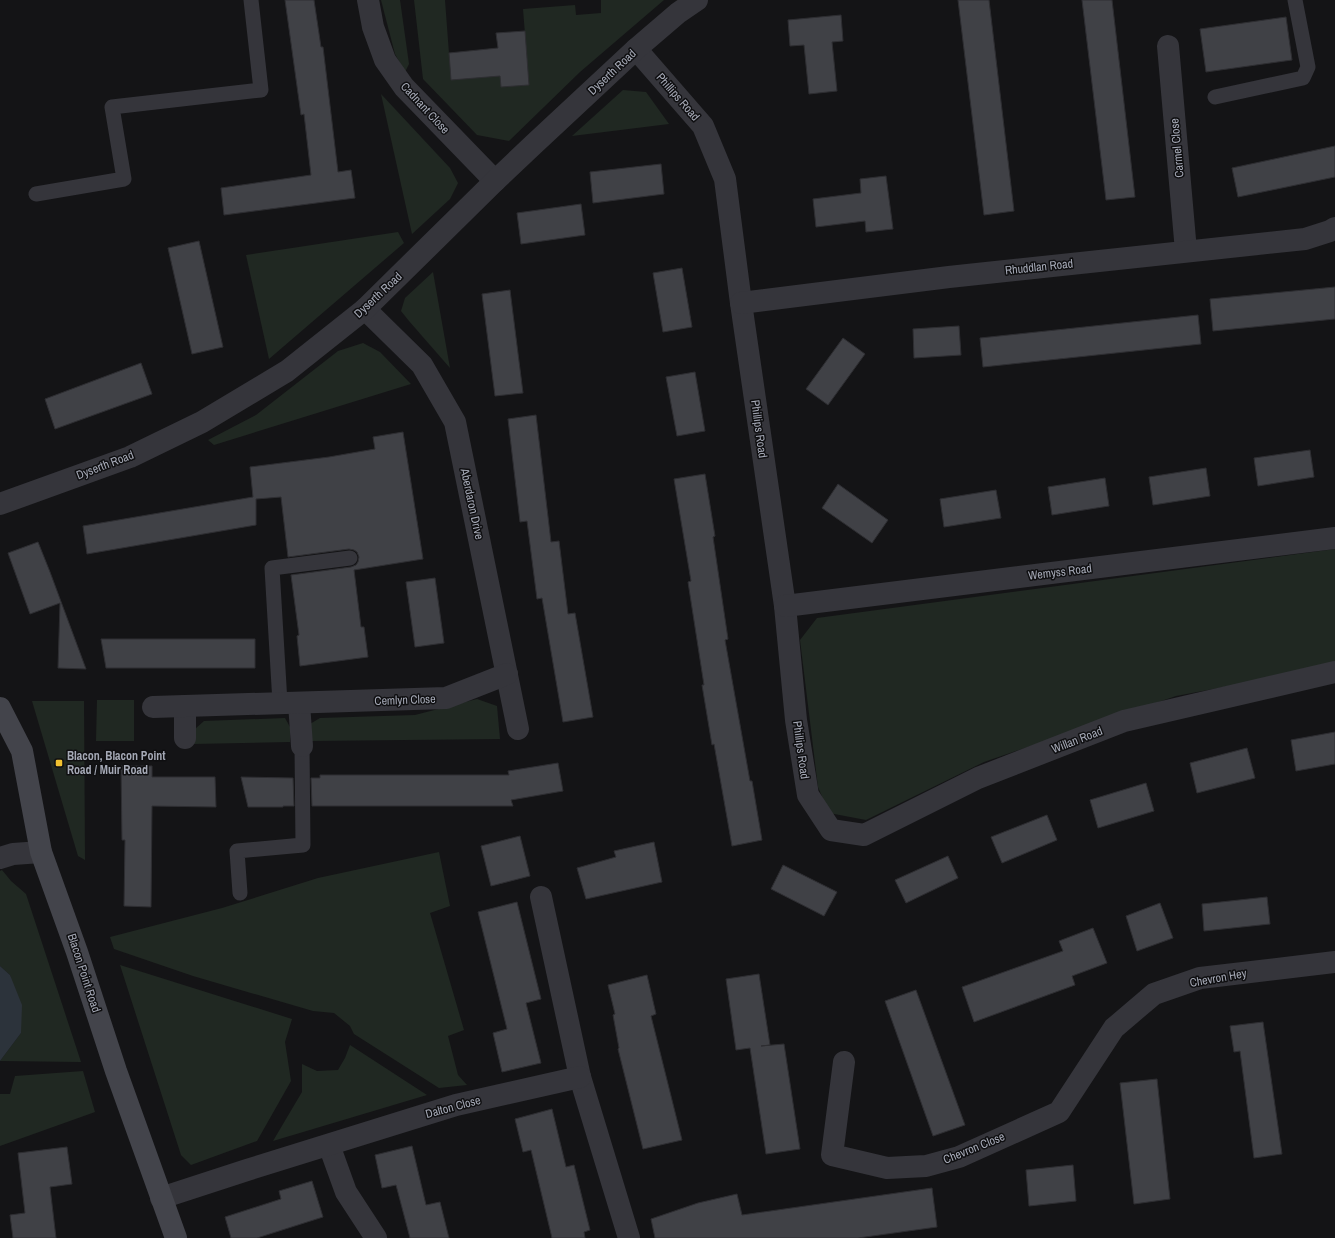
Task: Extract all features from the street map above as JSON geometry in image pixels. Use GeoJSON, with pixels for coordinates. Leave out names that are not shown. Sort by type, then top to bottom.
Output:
{"type":"FeatureCollection","features":[{"type":"Feature","properties":{"kind":"street","name":"Cadnant Close"},"geometry":{"type":"LineString","coordinates":[[368,0],[373,27],[385,60],[404,87],[495,181]]}},
{"type":"Feature","properties":{"kind":"street","name":"Dyserth Road"},"geometry":{"type":"LineString","coordinates":[[0,504],[130,456],[202,422],[287,370],[365,309],[495,181],[636,49],[678,13],[698,0]]}},
{"type":"Feature","properties":{"kind":"street","name":"Carmel Close"},"geometry":{"type":"LineString","coordinates":[[1168,46],[1186,251]]}},
{"type":"Feature","properties":{"kind":"street","name":"Phillips Road"},"geometry":{"type":"LineString","coordinates":[[636,49],[703,126],[725,179],[741,303],[785,606],[796,720],[808,795],[831,830]]}},
{"type":"Feature","properties":{"kind":"street","name":"Rhuddlan Road"},"geometry":{"type":"LineString","coordinates":[[741,303],[949,277],[1305,239],[1335,228]]}},
{"type":"Feature","properties":{"kind":"street","name":"Aberdaron Drive"},"geometry":{"type":"LineString","coordinates":[[365,309],[422,365],[455,422],[518,729]]}},
{"type":"Feature","properties":{"kind":"street","name":"Wemyss Road"},"geometry":{"type":"LineString","coordinates":[[785,606],[1335,538]]}},
{"type":"Feature","properties":{"kind":"street","name":"Willan Road"},"geometry":{"type":"LineString","coordinates":[[831,830],[864,834],[978,778],[1124,722],[1335,672]]}},
{"type":"Feature","properties":{"kind":"street","name":"Cemlyn Close"},"geometry":{"type":"LineString","coordinates":[[153,707],[446,698],[507,674]]}},
{"type":"Feature","properties":{"kind":"street"},"geometry":{"type":"LineString","coordinates":[[290,703],[302,746]]}},
{"type":"Feature","properties":{"kind":"street"},"geometry":{"type":"LineString","coordinates":[[185,706],[185,738]]}},
{"type":"Feature","properties":{"kind":"street","name":"Blacon Point Road"},"geometry":{"type":"LineString","coordinates":[[0,708],[22,751],[41,852],[77,952],[160,1198],[176,1238]]}},
{"type":"Feature","properties":{"kind":"street"},"geometry":{"type":"LineString","coordinates":[[0,858],[13,854],[41,852]]}},
{"type":"Feature","properties":{"kind":"street"},"geometry":{"type":"LineString","coordinates":[[541,897],[580,1077],[629,1238]]}},
{"type":"Feature","properties":{"kind":"street","name":"Chevron Hey"},"geometry":{"type":"LineString","coordinates":[[1114,1028],[1154,994],[1200,978],[1335,962]]}},
{"type":"Feature","properties":{"kind":"street","name":"Chevron Close"},"geometry":{"type":"LineString","coordinates":[[844,1062],[832,1155],[887,1168],[926,1166],[958,1157],[1059,1112],[1114,1028]]}},
{"type":"Feature","properties":{"kind":"street","name":"Dalton Close"},"geometry":{"type":"LineString","coordinates":[[160,1198],[456,1105],[580,1077]]}},
{"type":"Feature","properties":{"kind":"street"},"geometry":{"type":"LineString","coordinates":[[329,1145],[346,1192],[376,1238]]}},
{"type":"Feature","properties":{"kind":"lane"},"geometry":{"type":"LineString","coordinates":[[36,194],[124,179],[112,107],[261,90],[251,0]]}},
{"type":"Feature","properties":{"kind":"lane"},"geometry":{"type":"LineString","coordinates":[[1215,97],[1303,78],[1308,67],[1295,0]]}},
{"type":"Feature","properties":{"kind":"lane"},"geometry":{"type":"LineString","coordinates":[[290,703],[272,568],[350,558]]}},
{"type":"Feature","properties":{"kind":"lane"},"geometry":{"type":"LineString","coordinates":[[240,893],[237,851],[303,845],[302,746]]}},
{"type":"Feature","properties":{"kind":"shaded area"},"geometry":{"type":"Polygon","coordinates":[[[381,0],[400,0],[409,64],[405,72],[395,54],[381,0]]]}},
{"type":"Feature","properties":{"kind":"shaded area"},"geometry":{"type":"Polygon","coordinates":[[[414,0],[445,0],[451,80],[500,76],[529,85],[523,9],[575,5],[576,15],[601,13],[601,0],[664,0],[580,72],[509,141],[477,135],[423,79],[414,0]]]}},
{"type":"Feature","properties":{"kind":"shaded area"},"geometry":{"type":"Polygon","coordinates":[[[623,90],[646,92],[669,124],[572,136],[623,90]]]}},
{"type":"Feature","properties":{"kind":"shaded area"},"geometry":{"type":"Polygon","coordinates":[[[381,94],[450,168],[458,183],[450,199],[412,234],[381,94]]]}},
{"type":"Feature","properties":{"kind":"shaded area"},"geometry":{"type":"Polygon","coordinates":[[[398,232],[404,243],[269,359],[246,255],[398,232]]]}},
{"type":"Feature","properties":{"kind":"shaded area"},"geometry":{"type":"Polygon","coordinates":[[[433,272],[450,368],[401,311],[405,298],[433,272]]]}},
{"type":"Feature","properties":{"kind":"shaded area"},"geometry":{"type":"Polygon","coordinates":[[[363,343],[380,352],[411,384],[214,445],[208,440],[256,415],[338,351],[363,343]]]}},
{"type":"Feature","properties":{"kind":"shaded area"},"geometry":{"type":"Polygon","coordinates":[[[1335,549],[1335,666],[1176,696],[984,762],[866,820],[829,813],[818,787],[800,640],[817,618],[1335,549]]]}},
{"type":"Feature","properties":{"kind":"shaded area"},"geometry":{"type":"Polygon","coordinates":[[[477,699],[497,706],[500,739],[311,741],[310,724],[320,718],[415,715],[477,699]]]}},
{"type":"Feature","properties":{"kind":"shaded area"},"geometry":{"type":"Polygon","coordinates":[[[97,700],[134,700],[134,741],[96,741],[97,700]]]}},
{"type":"Feature","properties":{"kind":"shaded area"},"geometry":{"type":"Polygon","coordinates":[[[32,701],[84,701],[85,860],[78,856],[32,701]]]}},
{"type":"Feature","properties":{"kind":"shaded area"},"geometry":{"type":"Polygon","coordinates":[[[285,718],[290,727],[290,742],[193,744],[195,729],[204,721],[285,718]]]}},
{"type":"Feature","properties":{"kind":"shaded area"},"geometry":{"type":"Polygon","coordinates":[[[439,852],[450,906],[430,913],[464,1030],[448,1036],[458,1075],[467,1085],[439,1088],[354,1034],[350,1026],[334,1013],[313,1011],[193,976],[114,949],[110,937],[222,908],[318,878],[439,852]]]}},
{"type":"Feature","properties":{"kind":"shaded area"},"geometry":{"type":"Polygon","coordinates":[[[2,870],[11,881],[26,894],[81,1062],[0,1061],[21,1033],[10,975],[0,966],[0,871],[2,870]]]}},
{"type":"Feature","properties":{"kind":"shaded area"},"geometry":{"type":"Polygon","coordinates":[[[120,965],[292,1019],[285,1042],[291,1081],[257,1141],[191,1165],[181,1155],[120,965]]]}},
{"type":"Feature","properties":{"kind":"shaded area"},"geometry":{"type":"Polygon","coordinates":[[[0,966],[10,975],[22,1005],[21,1033],[0,1061],[0,966]]]}},
{"type":"Feature","properties":{"kind":"shaded area"},"geometry":{"type":"Polygon","coordinates":[[[350,1045],[427,1095],[273,1141],[302,1092],[302,1064],[317,1071],[338,1070],[350,1045]]]}},
{"type":"Feature","properties":{"kind":"shaded area"},"geometry":{"type":"Polygon","coordinates":[[[83,1071],[95,1112],[0,1146],[0,1094],[10,1094],[15,1076],[83,1071]]]}},
{"type":"Feature","properties":{"kind":"building"},"geometry":{"type":"Polygon","coordinates":[[[285,0],[314,0],[321,47],[323,47],[338,172],[351,170],[355,198],[224,215],[221,188],[311,175],[304,114],[301,115],[285,0]]]}},
{"type":"Feature","properties":{"kind":"building"},"geometry":{"type":"Polygon","coordinates":[[[958,0],[989,0],[1014,211],[984,215],[958,0]]]}},
{"type":"Feature","properties":{"kind":"building"},"geometry":{"type":"Polygon","coordinates":[[[1082,0],[1112,0],[1135,197],[1106,200],[1082,0]]]}},
{"type":"Feature","properties":{"kind":"building"},"geometry":{"type":"Polygon","coordinates":[[[841,15],[843,41],[832,42],[837,91],[809,94],[804,45],[790,46],[788,20],[841,15]]]}},
{"type":"Feature","properties":{"kind":"building"},"geometry":{"type":"Polygon","coordinates":[[[1286,17],[1292,60],[1206,72],[1200,29],[1286,17]]]}},
{"type":"Feature","properties":{"kind":"building"},"geometry":{"type":"Polygon","coordinates":[[[525,31],[529,85],[501,87],[500,76],[451,80],[449,53],[498,48],[496,33],[525,31]]]}},
{"type":"Feature","properties":{"kind":"building"},"geometry":{"type":"Polygon","coordinates":[[[1335,146],[1335,177],[1238,197],[1232,168],[1335,146]]]}},
{"type":"Feature","properties":{"kind":"building"},"geometry":{"type":"Polygon","coordinates":[[[661,164],[664,194],[593,203],[590,172],[661,164]]]}},
{"type":"Feature","properties":{"kind":"building"},"geometry":{"type":"Polygon","coordinates":[[[886,176],[893,229],[866,232],[865,221],[816,227],[813,199],[861,193],[860,179],[886,176]]]}},
{"type":"Feature","properties":{"kind":"building"},"geometry":{"type":"Polygon","coordinates":[[[581,204],[585,235],[521,244],[517,213],[581,204]]]}},
{"type":"Feature","properties":{"kind":"building"},"geometry":{"type":"Polygon","coordinates":[[[199,241],[223,347],[192,354],[168,248],[199,241]]]}},
{"type":"Feature","properties":{"kind":"building"},"geometry":{"type":"Polygon","coordinates":[[[682,268],[692,327],[663,332],[653,273],[682,268]]]}},
{"type":"Feature","properties":{"kind":"building"},"geometry":{"type":"Polygon","coordinates":[[[1335,287],[1335,319],[1213,331],[1210,299],[1335,287]]]}},
{"type":"Feature","properties":{"kind":"building"},"geometry":{"type":"Polygon","coordinates":[[[510,290],[523,393],[495,396],[482,294],[510,290]]]}},
{"type":"Feature","properties":{"kind":"building"},"geometry":{"type":"Polygon","coordinates":[[[1198,315],[1201,344],[983,367],[980,338],[1198,315]]]}},
{"type":"Feature","properties":{"kind":"building"},"geometry":{"type":"Polygon","coordinates":[[[959,326],[961,355],[914,358],[913,329],[959,326]]]}},
{"type":"Feature","properties":{"kind":"building"},"geometry":{"type":"Polygon","coordinates":[[[843,338],[865,354],[828,405],[806,389],[843,338]]]}},
{"type":"Feature","properties":{"kind":"building"},"geometry":{"type":"Polygon","coordinates":[[[141,363],[152,394],[55,429],[45,399],[141,363]]]}},
{"type":"Feature","properties":{"kind":"building"},"geometry":{"type":"Polygon","coordinates":[[[695,372],[705,431],[677,436],[666,377],[695,372]]]}},
{"type":"Feature","properties":{"kind":"building"},"geometry":{"type":"Polygon","coordinates":[[[536,415],[551,542],[559,541],[568,614],[575,613],[593,717],[563,722],[542,598],[537,599],[527,521],[520,522],[508,419],[536,415]]]}},
{"type":"Feature","properties":{"kind":"building"},"geometry":{"type":"Polygon","coordinates":[[[403,432],[423,559],[354,570],[361,627],[364,627],[368,657],[300,666],[297,636],[299,635],[291,575],[351,567],[356,565],[359,557],[357,552],[349,549],[288,557],[281,497],[256,499],[256,525],[87,554],[83,526],[253,497],[250,467],[329,457],[375,449],[373,437],[403,432]]]}},
{"type":"Feature","properties":{"kind":"building"},"geometry":{"type":"Polygon","coordinates":[[[1310,450],[1314,477],[1258,486],[1254,458],[1310,450]]]}},
{"type":"Feature","properties":{"kind":"building"},"geometry":{"type":"Polygon","coordinates":[[[1206,468],[1210,496],[1153,505],[1149,477],[1206,468]]]}},
{"type":"Feature","properties":{"kind":"building"},"geometry":{"type":"Polygon","coordinates":[[[705,474],[715,536],[713,537],[728,639],[725,640],[762,840],[732,846],[702,685],[704,685],[688,582],[691,581],[674,479],[705,474]]]}},
{"type":"Feature","properties":{"kind":"building"},"geometry":{"type":"Polygon","coordinates":[[[1105,478],[1109,506],[1052,515],[1048,487],[1105,478]]]}},
{"type":"Feature","properties":{"kind":"building"},"geometry":{"type":"Polygon","coordinates":[[[838,484],[888,520],[872,543],[822,508],[838,484]]]}},
{"type":"Feature","properties":{"kind":"building"},"geometry":{"type":"Polygon","coordinates":[[[996,490],[1001,518],[944,527],[940,499],[996,490]]]}},
{"type":"Feature","properties":{"kind":"building"},"geometry":{"type":"Polygon","coordinates":[[[38,542],[86,669],[58,668],[60,603],[30,614],[8,553],[38,542]]]}},
{"type":"Feature","properties":{"kind":"building"},"geometry":{"type":"Polygon","coordinates":[[[435,578],[444,643],[415,647],[406,582],[435,578]]]}},
{"type":"Feature","properties":{"kind":"building"},"geometry":{"type":"Polygon","coordinates":[[[101,639],[255,639],[255,668],[106,668],[101,639]]]}},
{"type":"Feature","properties":{"kind":"building"},"geometry":{"type":"Polygon","coordinates":[[[1335,732],[1335,764],[1296,771],[1291,740],[1335,732]]]}},
{"type":"Feature","properties":{"kind":"building"},"geometry":{"type":"Polygon","coordinates":[[[1247,748],[1255,778],[1197,793],[1190,763],[1247,748]]]}},
{"type":"Feature","properties":{"kind":"building"},"geometry":{"type":"Polygon","coordinates":[[[558,763],[563,791],[511,800],[513,806],[312,806],[311,778],[320,778],[320,775],[509,775],[508,771],[558,763]]]}},
{"type":"Feature","properties":{"kind":"building"},"geometry":{"type":"Polygon","coordinates":[[[121,766],[152,766],[152,777],[215,777],[216,807],[152,806],[151,907],[124,906],[125,840],[122,840],[121,766]]]}},
{"type":"Feature","properties":{"kind":"building"},"geometry":{"type":"Polygon","coordinates":[[[241,777],[293,778],[294,806],[248,807],[241,777]]]}},
{"type":"Feature","properties":{"kind":"building"},"geometry":{"type":"Polygon","coordinates":[[[1146,783],[1154,811],[1098,828],[1090,800],[1146,783]]]}},
{"type":"Feature","properties":{"kind":"building"},"geometry":{"type":"Polygon","coordinates":[[[1047,815],[1057,840],[1002,863],[991,837],[1047,815]]]}},
{"type":"Feature","properties":{"kind":"building"},"geometry":{"type":"Polygon","coordinates":[[[520,836],[530,876],[491,886],[481,846],[520,836]]]}},
{"type":"Feature","properties":{"kind":"building"},"geometry":{"type":"Polygon","coordinates":[[[654,842],[662,882],[586,899],[577,868],[616,857],[614,851],[654,842]]]}},
{"type":"Feature","properties":{"kind":"building"},"geometry":{"type":"Polygon","coordinates":[[[948,856],[958,878],[906,903],[895,880],[948,856]]]}},
{"type":"Feature","properties":{"kind":"building"},"geometry":{"type":"Polygon","coordinates":[[[783,865],[837,892],[824,916],[771,889],[783,865]]]}},
{"type":"Feature","properties":{"kind":"building"},"geometry":{"type":"Polygon","coordinates":[[[1267,897],[1270,924],[1204,931],[1202,904],[1267,897]]]}},
{"type":"Feature","properties":{"kind":"building"},"geometry":{"type":"Polygon","coordinates":[[[517,902],[541,999],[526,1003],[541,1063],[502,1072],[493,1033],[507,1029],[478,912],[517,902]]]}},
{"type":"Feature","properties":{"kind":"building"},"geometry":{"type":"Polygon","coordinates":[[[1160,903],[1173,938],[1137,951],[1126,916],[1160,903]]]}},
{"type":"Feature","properties":{"kind":"building"},"geometry":{"type":"Polygon","coordinates":[[[1093,928],[1107,963],[1072,976],[1075,985],[974,1022],[962,987],[1063,951],[1059,941],[1093,928]]]}},
{"type":"Feature","properties":{"kind":"building"},"geometry":{"type":"Polygon","coordinates":[[[759,974],[770,1045],[761,1046],[784,1044],[800,1149],[766,1154],[750,1048],[736,1050],[726,979],[759,974]]]}},
{"type":"Feature","properties":{"kind":"building"},"geometry":{"type":"Polygon","coordinates":[[[647,975],[656,1014],[651,1016],[682,1140],[643,1149],[618,1049],[613,1015],[615,1014],[608,985],[647,975]]]}},
{"type":"Feature","properties":{"kind":"building"},"geometry":{"type":"Polygon","coordinates":[[[916,990],[965,1125],[933,1136],[885,1001],[916,990]]]}},
{"type":"Feature","properties":{"kind":"building"},"geometry":{"type":"Polygon","coordinates":[[[1263,1022],[1282,1154],[1254,1158],[1240,1051],[1234,1052],[1230,1026],[1263,1022]]]}},
{"type":"Feature","properties":{"kind":"building"},"geometry":{"type":"Polygon","coordinates":[[[1157,1079],[1170,1199],[1134,1204],[1120,1083],[1157,1079]]]}},
{"type":"Feature","properties":{"kind":"building"},"geometry":{"type":"Polygon","coordinates":[[[552,1109],[566,1167],[574,1165],[590,1230],[584,1232],[585,1238],[552,1238],[531,1150],[523,1152],[515,1119],[552,1109]]]}},
{"type":"Feature","properties":{"kind":"building"},"geometry":{"type":"Polygon","coordinates":[[[412,1146],[426,1205],[440,1202],[449,1238],[410,1238],[396,1185],[382,1188],[375,1155],[412,1146]]]}},
{"type":"Feature","properties":{"kind":"building"},"geometry":{"type":"Polygon","coordinates":[[[67,1147],[72,1184],[50,1187],[56,1238],[13,1238],[10,1215],[25,1213],[18,1153],[67,1147]]]}},
{"type":"Feature","properties":{"kind":"building"},"geometry":{"type":"Polygon","coordinates":[[[1073,1165],[1076,1201],[1029,1206],[1026,1170],[1073,1165]]]}},
{"type":"Feature","properties":{"kind":"building"},"geometry":{"type":"Polygon","coordinates":[[[312,1181],[323,1217],[257,1238],[231,1238],[225,1217],[281,1199],[279,1191],[312,1181]]]}},
{"type":"Feature","properties":{"kind":"building"},"geometry":{"type":"Polygon","coordinates":[[[932,1188],[937,1227],[858,1238],[655,1238],[651,1219],[698,1203],[737,1194],[742,1215],[932,1188]]]}},
{"type":"Feature","properties":{"kind":"place","name":"Blacon, Blacon Point Road / Muir Road"},"geometry":{"type":"Point","coordinates":[59,763]}}]}
